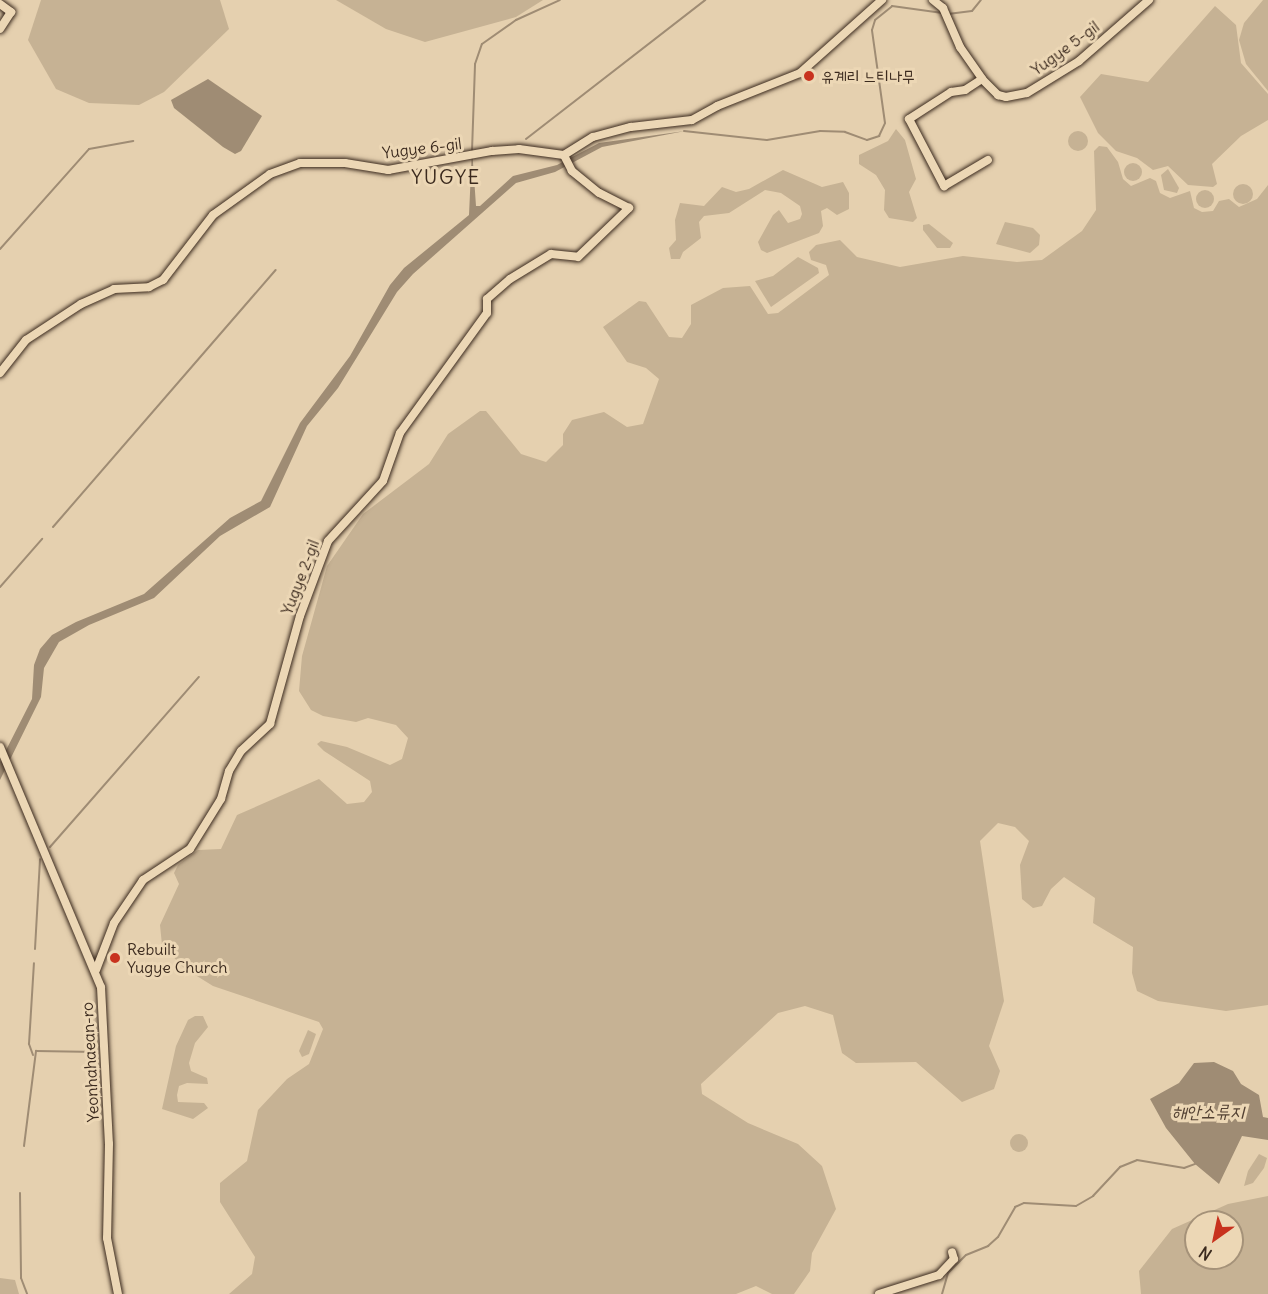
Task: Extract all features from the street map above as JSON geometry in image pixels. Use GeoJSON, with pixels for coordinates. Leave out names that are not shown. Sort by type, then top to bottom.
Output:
{"type":"FeatureCollection","features":[{"type":"Feature","properties":{"kind":"street"},"geometry":{"type":"LineString","coordinates":[[564,155],[593,137],[631,127],[692,120],[717,106],[800,73],[882,0]]}},
{"type":"Feature","properties":{"kind":"street","name":"Yugye 5-gil"},"geometry":{"type":"LineString","coordinates":[[933,0],[943,8],[960,47],[982,79],[998,95],[1027,93],[1079,61],[1149,0]]}},
{"type":"Feature","properties":{"kind":"street"},"geometry":{"type":"LineString","coordinates":[[0,4],[11,12],[0,29]]}},
{"type":"Feature","properties":{"kind":"street"},"geometry":{"type":"LineString","coordinates":[[982,79],[965,90],[951,92],[909,119],[944,186],[988,160]]}},
{"type":"Feature","properties":{"kind":"street","name":"Yugye 6-gil"},"geometry":{"type":"LineString","coordinates":[[0,373],[26,340],[81,304],[114,289],[149,287],[163,280],[213,215],[270,174],[300,164],[345,163],[388,170],[462,160],[519,149],[564,155]]}},
{"type":"Feature","properties":{"kind":"street","name":"Yugye 2-gil"},"geometry":{"type":"LineString","coordinates":[[96,969],[114,923],[143,880],[190,849],[221,799],[229,771],[241,752],[270,724],[300,616],[328,541],[383,481],[400,433],[487,313],[487,299],[510,279],[551,254],[578,257],[629,208],[599,193],[572,171],[564,155]]}},
{"type":"Feature","properties":{"kind":"street","name":"Yeonhahaean-ro"},"geometry":{"type":"LineString","coordinates":[[1,750],[96,969],[105,1024],[107,1238],[118,1294]]}},
{"type":"Feature","properties":{"kind":"street"},"geometry":{"type":"LineString","coordinates":[[879,1294],[939,1275],[954,1259],[952,1252]]}},
{"type":"Feature","properties":{"kind":"shaded area"},"geometry":{"type":"Polygon","coordinates":[[[41,0],[220,0],[229,29],[164,92],[139,105],[89,103],[56,89],[28,40],[41,0]]]}},
{"type":"Feature","properties":{"kind":"shaded area"},"geometry":{"type":"Polygon","coordinates":[[[336,0],[543,0],[516,17],[425,42],[386,29],[336,0]]]}},
{"type":"Feature","properties":{"kind":"shaded area"},"geometry":{"type":"Polygon","coordinates":[[[1263,0],[1268,0],[1268,91],[1246,64],[1239,40],[1244,23],[1263,0]]]}},
{"type":"Feature","properties":{"kind":"shaded area"},"geometry":{"type":"Polygon","coordinates":[[[1215,6],[1236,25],[1241,63],[1268,94],[1268,120],[1241,136],[1212,164],[1217,184],[1213,187],[1188,185],[1168,166],[1153,170],[1137,158],[1116,151],[1098,133],[1080,97],[1101,74],[1148,82],[1215,6]]]}},
{"type":"Feature","properties":{"kind":"shaded area"},"geometry":{"type":"Polygon","coordinates":[[[896,129],[905,140],[916,179],[909,192],[917,218],[913,222],[889,218],[884,210],[885,190],[876,175],[859,164],[859,155],[888,141],[896,129]]]}},
{"type":"Feature","properties":{"kind":"shaded area"},"geometry":{"type":"Polygon","coordinates":[[[1074,131],[1082,131],[1088,137],[1088,145],[1082,151],[1074,151],[1068,145],[1068,137],[1074,131]]]}},
{"type":"Feature","properties":{"kind":"shaded area"},"geometry":{"type":"Polygon","coordinates":[[[1099,146],[1107,147],[1118,162],[1123,179],[1131,186],[1150,178],[1156,181],[1160,193],[1170,198],[1190,191],[1194,208],[1202,212],[1213,211],[1219,201],[1229,199],[1239,207],[1257,199],[1268,185],[1268,1005],[1226,1011],[1158,1001],[1137,991],[1132,973],[1133,947],[1093,923],[1095,898],[1064,877],[1051,889],[1042,906],[1033,908],[1022,899],[1020,865],[1029,841],[1015,827],[998,823],[980,841],[1004,1001],[989,1046],[1000,1071],[994,1089],[962,1102],[916,1062],[856,1063],[842,1053],[833,1015],[805,1006],[778,1013],[701,1084],[702,1094],[748,1123],[798,1144],[822,1166],[836,1209],[812,1253],[810,1271],[794,1294],[772,1294],[756,1286],[736,1294],[229,1294],[252,1274],[255,1257],[220,1202],[220,1183],[247,1161],[258,1110],[287,1079],[309,1064],[323,1029],[319,1022],[213,986],[184,968],[162,945],[160,925],[179,884],[174,873],[178,865],[198,850],[221,849],[237,815],[319,779],[347,804],[364,802],[372,792],[370,781],[324,751],[317,744],[321,741],[347,747],[390,765],[402,759],[408,738],[396,725],[368,718],[356,722],[323,716],[311,710],[299,691],[302,656],[327,566],[363,514],[429,464],[448,434],[480,411],[486,411],[521,454],[546,462],[563,445],[563,434],[572,420],[604,412],[627,427],[643,424],[659,379],[646,368],[627,362],[603,327],[639,301],[646,302],[669,337],[682,338],[691,324],[691,305],[723,288],[750,286],[768,314],[778,313],[829,275],[826,265],[811,260],[809,252],[816,245],[840,240],[857,257],[900,267],[963,256],[1017,262],[1042,260],[1082,231],[1096,210],[1094,151],[1099,146]]]}},
{"type":"Feature","properties":{"kind":"shaded area"},"geometry":{"type":"Polygon","coordinates":[[[1133,163],[1139,166],[1142,172],[1139,178],[1133,181],[1127,178],[1124,172],[1127,166],[1133,163]]]}},
{"type":"Feature","properties":{"kind":"shaded area"},"geometry":{"type":"Polygon","coordinates":[[[1168,169],[1179,188],[1177,193],[1164,190],[1161,175],[1168,169]]]}},
{"type":"Feature","properties":{"kind":"shaded area"},"geometry":{"type":"Polygon","coordinates":[[[783,170],[822,187],[843,182],[849,193],[849,209],[837,215],[827,208],[821,211],[823,226],[819,233],[767,253],[761,250],[758,242],[773,215],[779,210],[788,223],[800,219],[802,214],[800,206],[781,193],[765,190],[729,213],[704,216],[699,222],[701,238],[683,252],[680,259],[671,259],[669,248],[676,240],[675,220],[680,203],[704,206],[722,187],[736,192],[749,189],[783,170]]]}},
{"type":"Feature","properties":{"kind":"shaded area"},"geometry":{"type":"Polygon","coordinates":[[[1243,184],[1250,187],[1253,194],[1250,201],[1243,204],[1236,201],[1233,194],[1236,187],[1243,184]]]}},
{"type":"Feature","properties":{"kind":"shaded area"},"geometry":{"type":"Polygon","coordinates":[[[1205,190],[1211,193],[1214,199],[1211,205],[1205,208],[1199,205],[1196,199],[1199,193],[1205,190]]]}},
{"type":"Feature","properties":{"kind":"shaded area"},"geometry":{"type":"Polygon","coordinates":[[[1005,222],[1033,228],[1040,235],[1039,245],[1030,253],[996,244],[1005,222]]]}},
{"type":"Feature","properties":{"kind":"shaded area"},"geometry":{"type":"Polygon","coordinates":[[[929,224],[953,243],[950,248],[937,248],[923,230],[923,225],[929,224]]]}},
{"type":"Feature","properties":{"kind":"shaded area"},"geometry":{"type":"Polygon","coordinates":[[[798,257],[818,268],[819,273],[771,307],[755,281],[773,276],[798,257]]]}},
{"type":"Feature","properties":{"kind":"shaded area"},"geometry":{"type":"Polygon","coordinates":[[[195,1016],[203,1016],[208,1027],[195,1043],[189,1063],[191,1071],[207,1078],[208,1084],[187,1083],[179,1086],[177,1095],[178,1102],[204,1103],[208,1108],[193,1119],[162,1109],[176,1046],[188,1020],[195,1016]]]}},
{"type":"Feature","properties":{"kind":"shaded area"},"geometry":{"type":"Polygon","coordinates":[[[308,1030],[316,1034],[309,1054],[302,1057],[299,1051],[308,1030]]]}},
{"type":"Feature","properties":{"kind":"shaded area"},"geometry":{"type":"Polygon","coordinates":[[[1019,1134],[1025,1137],[1028,1143],[1025,1149],[1019,1152],[1013,1149],[1010,1143],[1013,1137],[1019,1134]]]}},
{"type":"Feature","properties":{"kind":"shaded area"},"geometry":{"type":"Polygon","coordinates":[[[1259,1154],[1267,1158],[1264,1168],[1253,1183],[1244,1186],[1248,1171],[1259,1154]]]}},
{"type":"Feature","properties":{"kind":"shaded area"},"geometry":{"type":"Polygon","coordinates":[[[1268,1196],[1268,1294],[1141,1294],[1139,1271],[1172,1229],[1184,1224],[1184,1270],[1244,1270],[1244,1210],[1215,1210],[1228,1204],[1268,1196]]]}},
{"type":"Feature","properties":{"kind":"shaded area"},"geometry":{"type":"Polygon","coordinates":[[[0,1278],[15,1280],[19,1294],[0,1294],[0,1278]]]}},
{"type":"Feature","properties":{"kind":"water"},"geometry":{"type":"Polygon","coordinates":[[[208,79],[262,116],[241,151],[235,154],[174,108],[171,100],[208,79]]]}},
{"type":"Feature","properties":{"kind":"water"},"geometry":{"type":"Polygon","coordinates":[[[685,131],[602,147],[555,172],[516,183],[413,274],[397,292],[338,388],[307,426],[270,507],[220,536],[154,598],[89,625],[59,642],[44,668],[41,697],[0,780],[0,762],[32,699],[34,665],[40,649],[52,635],[76,622],[144,594],[230,518],[261,501],[300,423],[350,356],[390,285],[404,268],[469,215],[472,148],[476,206],[480,206],[513,176],[557,165],[599,143],[685,131]]]}},
{"type":"Feature","properties":{"kind":"water","name":"해안소류지"},"geometry":{"type":"Polygon","coordinates":[[[1214,1062],[1233,1071],[1241,1084],[1259,1095],[1263,1117],[1268,1118],[1268,1140],[1242,1136],[1219,1184],[1195,1164],[1166,1128],[1150,1099],[1179,1083],[1194,1063],[1214,1062]]]}},
{"type":"Feature","properties":{"kind":"waterway"},"geometry":{"type":"LineString","coordinates":[[472,151],[475,64],[482,44],[516,20],[560,0]]}},
{"type":"Feature","properties":{"kind":"waterway"},"geometry":{"type":"LineString","coordinates":[[526,139],[705,0]]}},
{"type":"Feature","properties":{"kind":"waterway"},"geometry":{"type":"LineString","coordinates":[[948,14],[972,11],[981,0]]}},
{"type":"Feature","properties":{"kind":"waterway"},"geometry":{"type":"LineString","coordinates":[[684,131],[767,140],[820,131],[845,132],[867,140],[879,136],[885,123],[872,30],[875,20],[892,6],[943,13]]}},
{"type":"Feature","properties":{"kind":"waterway"},"geometry":{"type":"LineString","coordinates":[[0,249],[89,149],[133,141]]}},
{"type":"Feature","properties":{"kind":"waterway"},"geometry":{"type":"LineString","coordinates":[[53,527],[276,270]]}},
{"type":"Feature","properties":{"kind":"waterway"},"geometry":{"type":"LineString","coordinates":[[0,587],[42,539]]}},
{"type":"Feature","properties":{"kind":"waterway"},"geometry":{"type":"LineString","coordinates":[[50,847],[199,677]]}},
{"type":"Feature","properties":{"kind":"waterway"},"geometry":{"type":"LineString","coordinates":[[35,949],[40,859]]}},
{"type":"Feature","properties":{"kind":"waterway"},"geometry":{"type":"LineString","coordinates":[[33,1055],[29,1044],[34,963]]}},
{"type":"Feature","properties":{"kind":"waterway"},"geometry":{"type":"LineString","coordinates":[[24,1146],[36,1051],[98,1052]]}},
{"type":"Feature","properties":{"kind":"waterway"},"geometry":{"type":"LineString","coordinates":[[942,1294],[948,1273],[966,1255],[988,1246],[998,1237],[1015,1207],[1024,1203],[1076,1206],[1093,1196],[1120,1167],[1137,1160],[1184,1168],[1195,1164]]}},
{"type":"Feature","properties":{"kind":"waterway"},"geometry":{"type":"LineString","coordinates":[[20,1193],[21,1278],[27,1294]]}},
{"type":"Feature","properties":{"kind":"place","name":"유계리 느티나무"},"geometry":{"type":"Point","coordinates":[809,76]}},
{"type":"Feature","properties":{"kind":"place","name":"Rebuilt Yugye Church"},"geometry":{"type":"Point","coordinates":[115,958]}},
{"type":"Feature","properties":{"kind":"district","name":"YUGYE"},"geometry":{"type":"Point","coordinates":[446,176]}}]}
